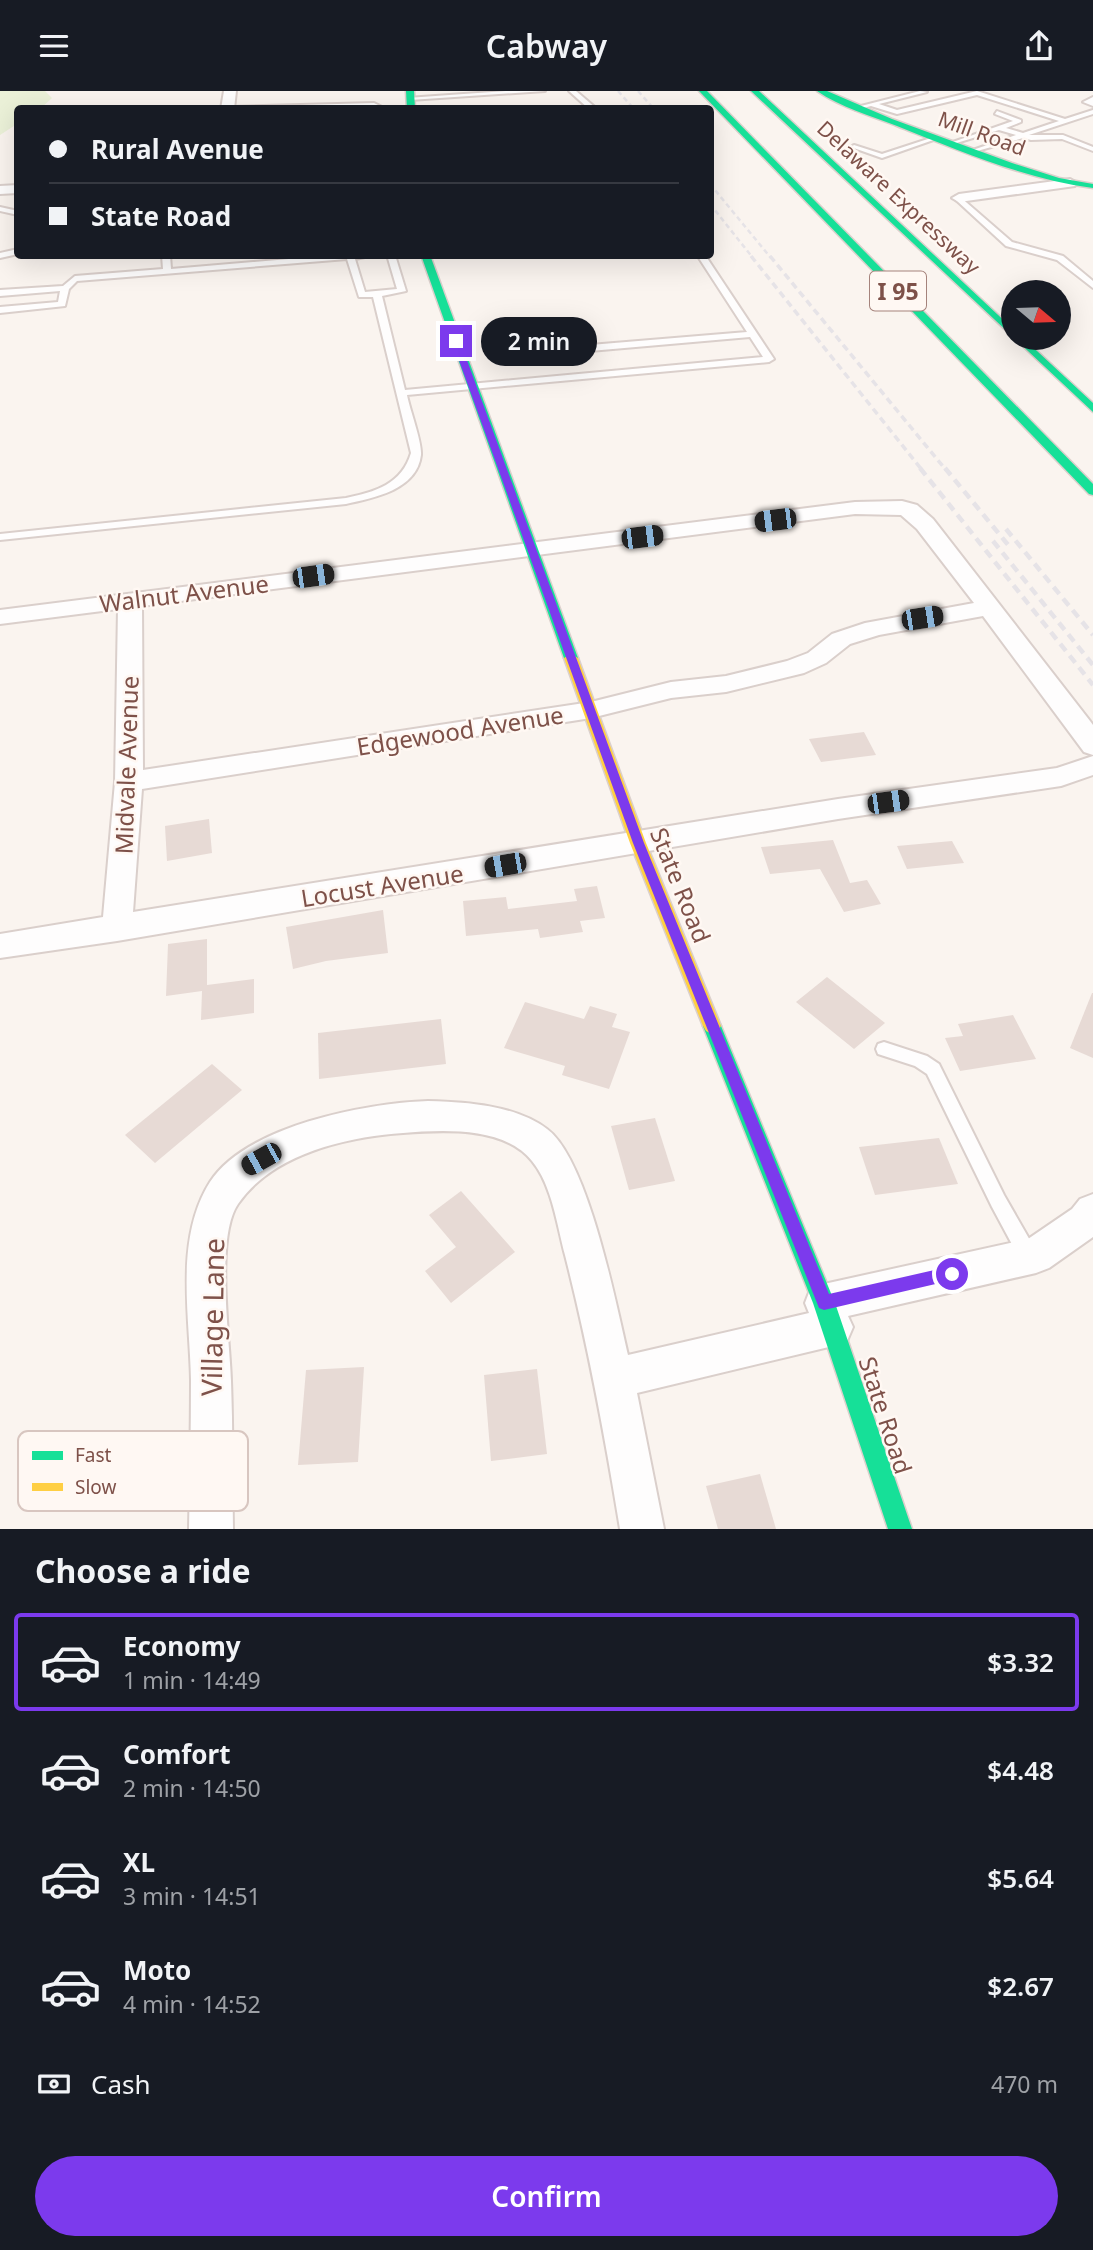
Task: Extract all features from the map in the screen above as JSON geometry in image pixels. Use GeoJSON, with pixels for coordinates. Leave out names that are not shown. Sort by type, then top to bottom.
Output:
{"type":"FeatureCollection","features":[{"type":"Feature","properties":{"kind":"main road","name":"I 95"},"geometry":{"type":"LineString","coordinates":[[703,91],[1093,491]]}},
{"type":"Feature","properties":{"kind":"main road","name":"Delaware Expressway"},"geometry":{"type":"LineString","coordinates":[[755,91],[1001,323]]}},
{"type":"Feature","properties":{"kind":"main road","name":"Mill Road"},"geometry":{"type":"LineString","coordinates":[[821,91],[1039,176],[1070,184],[1093,186]]}},
{"type":"Feature","properties":{"kind":"main road","name":"State Road"},"geometry":{"type":"LineString","coordinates":[[426,259],[639,843],[829,1315],[900,1529]]}},
{"type":"Feature","properties":{"kind":"main road"},"geometry":{"type":"LineString","coordinates":[[1030,350],[1093,409]]}},
{"type":"Feature","properties":{"kind":"street"},"geometry":{"type":"LineString","coordinates":[[959,198],[1070,184]]}},
{"type":"Feature","properties":{"kind":"street","name":"Walnut Avenue"},"geometry":{"type":"LineString","coordinates":[[0,617],[855,508],[902,507],[909,510],[934,535],[987,608]]}},
{"type":"Feature","properties":{"kind":"street","name":"Midvale Avenue"},"geometry":{"type":"LineString","coordinates":[[117,929],[129,782],[130,600]]}},
{"type":"Feature","properties":{"kind":"street"},"geometry":{"type":"LineString","coordinates":[[987,608],[1093,746]]}},
{"type":"Feature","properties":{"kind":"street","name":"Edgewood Avenue"},"geometry":{"type":"LineString","coordinates":[[129,782],[591,710],[671,690],[758,678],[817,658],[851,635],[922,618],[987,608]]}},
{"type":"Feature","properties":{"kind":"street","name":"Locust Avenue"},"geometry":{"type":"LineString","coordinates":[[0,947],[838,809],[1061,777],[1093,765]]}},
{"type":"Feature","properties":{"kind":"street","name":"Village Lane"},"geometry":{"type":"LineString","coordinates":[[210,1431],[207,1261],[216,1207],[222,1195],[249,1166],[274,1152],[363,1123],[435,1116],[470,1118],[503,1127],[538,1142],[546,1151],[571,1208],[616,1378],[642,1529]]}},
{"type":"Feature","properties":{"kind":"street"},"geometry":{"type":"LineString","coordinates":[[616,1378],[1036,1255],[1085,1221],[1093,1211]]}},
{"type":"Feature","properties":{"kind":"street","name":"Village Lane"},"geometry":{"type":"LineString","coordinates":[[211,1511],[211,1529]]}},
{"type":"Feature","properties":{"kind":"lane"},"geometry":{"type":"LineString","coordinates":[[410,99],[542,91]]}},
{"type":"Feature","properties":{"kind":"lane"},"geometry":{"type":"LineString","coordinates":[[572,91],[589,105]]}},
{"type":"Feature","properties":{"kind":"lane"},"geometry":{"type":"LineString","coordinates":[[864,106],[924,92]]}},
{"type":"Feature","properties":{"kind":"lane"},"geometry":{"type":"LineString","coordinates":[[864,106],[897,112],[977,93],[1065,121]]}},
{"type":"Feature","properties":{"kind":"lane"},"geometry":{"type":"LineString","coordinates":[[437,97],[441,105]]}},
{"type":"Feature","properties":{"kind":"lane"},"geometry":{"type":"LineString","coordinates":[[972,152],[1093,112]]}},
{"type":"Feature","properties":{"kind":"lane"},"geometry":{"type":"LineString","coordinates":[[952,144],[1020,121],[997,113]]}},
{"type":"Feature","properties":{"kind":"lane"},"geometry":{"type":"LineString","coordinates":[[1000,128],[1023,135],[1063,137],[1093,149]]}},
{"type":"Feature","properties":{"kind":"lane"},"geometry":{"type":"LineString","coordinates":[[854,147],[882,156],[936,138]]}},
{"type":"Feature","properties":{"kind":"lane"},"geometry":{"type":"LineString","coordinates":[[959,198],[1009,244],[1060,258],[1093,285]]}},
{"type":"Feature","properties":{"kind":"lane"},"geometry":{"type":"LineString","coordinates":[[166,259],[167,272]]}},
{"type":"Feature","properties":{"kind":"lane"},"geometry":{"type":"LineString","coordinates":[[0,310],[62,304],[65,288],[75,279],[326,259]]}},
{"type":"Feature","properties":{"kind":"lane"},"geometry":{"type":"LineString","coordinates":[[351,259],[362,295],[402,291],[392,259]]}},
{"type":"Feature","properties":{"kind":"lane"},"geometry":{"type":"LineString","coordinates":[[400,393],[769,359],[704,259]]}},
{"type":"Feature","properties":{"kind":"lane"},"geometry":{"type":"LineString","coordinates":[[0,293],[65,288]]}},
{"type":"Feature","properties":{"kind":"lane"},"geometry":{"type":"LineString","coordinates":[[0,537],[346,501],[370,496],[398,483],[414,465],[416,453],[377,294]]}},
{"type":"Feature","properties":{"kind":"lane"},"geometry":{"type":"LineString","coordinates":[[590,348],[753,334]]}},
{"type":"Feature","properties":{"kind":"lane"},"geometry":{"type":"LineString","coordinates":[[884,1049],[921,1061],[933,1069],[1029,1256]]}},
{"type":"Feature","properties":{"kind":"green space"},"geometry":{"type":"Polygon","coordinates":[[[0,91],[45,91],[52,98],[44,105],[14,105],[14,126],[0,135],[0,91]]]}},
{"type":"Feature","properties":{"kind":"building"},"geometry":{"type":"Polygon","coordinates":[[[864,732],[876,755],[821,762],[809,739],[864,732]]]}},
{"type":"Feature","properties":{"kind":"building"},"geometry":{"type":"Polygon","coordinates":[[[209,819],[212,853],[167,861],[165,826],[209,819]]]}},
{"type":"Feature","properties":{"kind":"building"},"geometry":{"type":"Polygon","coordinates":[[[833,840],[850,883],[867,880],[881,904],[844,912],[820,869],[770,874],[761,847],[833,840]]]}},
{"type":"Feature","properties":{"kind":"building"},"geometry":{"type":"Polygon","coordinates":[[[952,841],[964,863],[907,869],[897,846],[952,841]]]}},
{"type":"Feature","properties":{"kind":"building"},"geometry":{"type":"Polygon","coordinates":[[[597,886],[605,918],[580,921],[583,932],[540,938],[538,929],[466,936],[463,901],[506,897],[508,909],[577,901],[574,889],[597,886]]]}},
{"type":"Feature","properties":{"kind":"building"},"geometry":{"type":"Polygon","coordinates":[[[383,910],[388,953],[326,961],[293,969],[286,927],[383,910]]]}},
{"type":"Feature","properties":{"kind":"building"},"geometry":{"type":"Polygon","coordinates":[[[207,939],[207,985],[254,979],[254,1013],[201,1020],[202,991],[166,996],[168,944],[207,939]]]}},
{"type":"Feature","properties":{"kind":"building"},"geometry":{"type":"Polygon","coordinates":[[[827,977],[885,1023],[854,1049],[796,1002],[827,977]]]}},
{"type":"Feature","properties":{"kind":"building"},"geometry":{"type":"Polygon","coordinates":[[[1093,993],[1093,1058],[1070,1048],[1093,993]]]}},
{"type":"Feature","properties":{"kind":"building"},"geometry":{"type":"Polygon","coordinates":[[[525,1002],[584,1019],[590,1006],[617,1014],[612,1027],[630,1032],[609,1089],[562,1075],[565,1066],[504,1048],[525,1002]]]}},
{"type":"Feature","properties":{"kind":"building"},"geometry":{"type":"Polygon","coordinates":[[[1013,1015],[1036,1059],[960,1071],[945,1038],[963,1036],[958,1024],[1013,1015]]]}},
{"type":"Feature","properties":{"kind":"building"},"geometry":{"type":"Polygon","coordinates":[[[441,1019],[446,1064],[319,1079],[318,1033],[441,1019]]]}},
{"type":"Feature","properties":{"kind":"building"},"geometry":{"type":"Polygon","coordinates":[[[212,1064],[242,1090],[155,1163],[125,1135],[212,1064]]]}},
{"type":"Feature","properties":{"kind":"building"},"geometry":{"type":"Polygon","coordinates":[[[655,1118],[675,1181],[629,1190],[611,1126],[655,1118]]]}},
{"type":"Feature","properties":{"kind":"building"},"geometry":{"type":"Polygon","coordinates":[[[939,1138],[958,1184],[875,1195],[859,1147],[939,1138]]]}},
{"type":"Feature","properties":{"kind":"building"},"geometry":{"type":"Polygon","coordinates":[[[461,1191],[515,1252],[451,1303],[425,1271],[456,1247],[429,1215],[461,1191]]]}},
{"type":"Feature","properties":{"kind":"building"},"geometry":{"type":"Polygon","coordinates":[[[364,1367],[358,1462],[298,1465],[306,1370],[364,1367]]]}},
{"type":"Feature","properties":{"kind":"building"},"geometry":{"type":"Polygon","coordinates":[[[537,1369],[547,1454],[491,1461],[484,1375],[537,1369]]]}},
{"type":"Feature","properties":{"kind":"building"},"geometry":{"type":"Polygon","coordinates":[[[760,1474],[776,1529],[718,1529],[706,1486],[760,1474]]]}},
{"type":"Feature","properties":{"kind":"railway"},"geometry":{"type":"LineString","coordinates":[[618,91],[630,105]]}},
{"type":"Feature","properties":{"kind":"railway"},"geometry":{"type":"LineString","coordinates":[[638,91],[650,105]]}},
{"type":"Feature","properties":{"kind":"railway"},"geometry":{"type":"LineString","coordinates":[[714,189],[771,258]]}},
{"type":"Feature","properties":{"kind":"railway"},"geometry":{"type":"LineString","coordinates":[[714,209],[753,258]]}},
{"type":"Feature","properties":{"kind":"railway"},"geometry":{"type":"LineString","coordinates":[[751,256],[922,470]]}},
{"type":"Feature","properties":{"kind":"railway"},"geometry":{"type":"LineString","coordinates":[[770,256],[946,470]]}},
{"type":"Feature","properties":{"kind":"railway"},"geometry":{"type":"LineString","coordinates":[[920,468],[1093,685]]}},
{"type":"Feature","properties":{"kind":"railway"},"geometry":{"type":"LineString","coordinates":[[945,468],[1009,546]]}},
{"type":"Feature","properties":{"kind":"railway"},"geometry":{"type":"LineString","coordinates":[[1006,529],[1093,635]]}},
{"type":"Feature","properties":{"kind":"railway"},"geometry":{"type":"LineString","coordinates":[[993,541],[1093,665]]}},
{"type":"Feature","properties":{"kind":"traffic: fast"},"geometry":{"type":"LineString","coordinates":[[410,91],[411,105]]}},
{"type":"Feature","properties":{"kind":"traffic: fast"},"geometry":{"type":"LineString","coordinates":[[703,91],[1093,491]]}},
{"type":"Feature","properties":{"kind":"traffic: fast"},"geometry":{"type":"LineString","coordinates":[[755,91],[1001,323]]}},
{"type":"Feature","properties":{"kind":"traffic: fast"},"geometry":{"type":"LineString","coordinates":[[821,91],[890,121],[1009,165],[1042,176],[1093,186]]}},
{"type":"Feature","properties":{"kind":"traffic: fast"},"geometry":{"type":"LineString","coordinates":[[426,259],[571,658]]}},
{"type":"Feature","properties":{"kind":"traffic: fast"},"geometry":{"type":"LineString","coordinates":[[1030,350],[1093,409]]}},
{"type":"Feature","properties":{"kind":"traffic: fast"},"geometry":{"type":"LineString","coordinates":[[712,1026],[824,1303],[900,1529]]}},
{"type":"Feature","properties":{"kind":"traffic: slow"},"geometry":{"type":"LineString","coordinates":[[571,658],[638,843],[712,1026]]}},
{"type":"Feature","properties":{"kind":"route"},"geometry":{"type":"LineString","coordinates":[[456,341],[639,843],[824,1303],[952,1274]]}}]}
